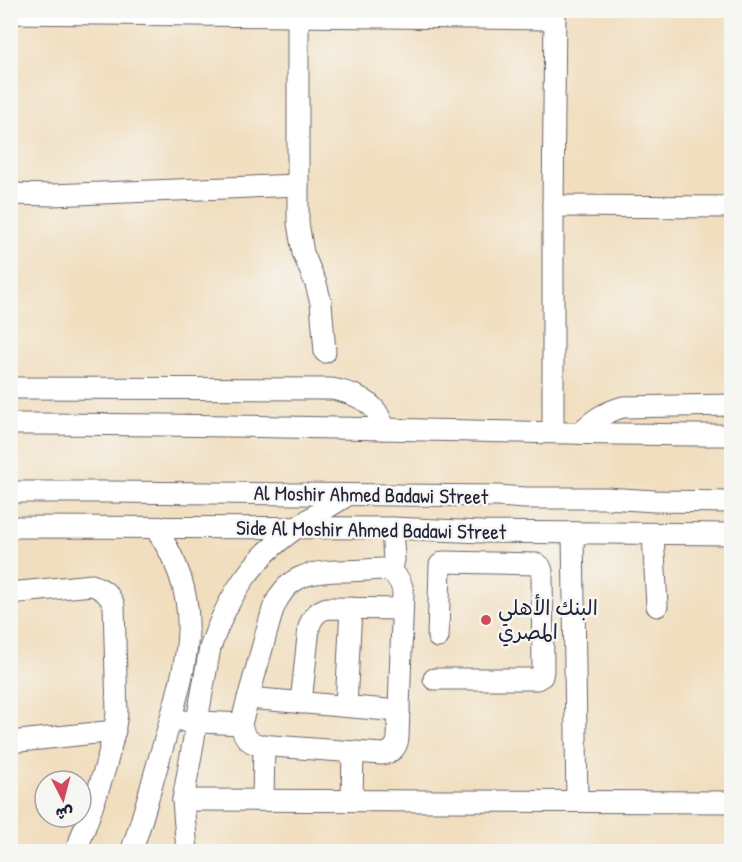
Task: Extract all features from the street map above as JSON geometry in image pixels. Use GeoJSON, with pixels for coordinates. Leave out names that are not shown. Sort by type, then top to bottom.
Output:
{"type":"FeatureCollection","features":[{"type":"Feature","properties":{"kind":"street"},"geometry":{"type":"LineString","coordinates":[[10,13],[154,12],[298,16],[555,15],[553,432]]}},
{"type":"Feature","properties":{"kind":"street"},"geometry":{"type":"LineString","coordinates":[[298,16],[298,223],[303,253],[321,303],[325,352]]}},
{"type":"Feature","properties":{"kind":"street"},"geometry":{"type":"LineString","coordinates":[[10,194],[52,195],[298,185]]}},
{"type":"Feature","properties":{"kind":"street"},"geometry":{"type":"LineString","coordinates":[[553,206],[732,207]]}},
{"type":"Feature","properties":{"kind":"street"},"geometry":{"type":"LineString","coordinates":[[10,388],[332,389],[345,391],[368,403],[377,412],[384,429]]}},
{"type":"Feature","properties":{"kind":"street"},"geometry":{"type":"LineString","coordinates":[[580,433],[599,416],[623,407],[732,405]]}},
{"type":"Feature","properties":{"kind":"street"},"geometry":{"type":"LineString","coordinates":[[10,424],[732,435]]}},
{"type":"Feature","properties":{"kind":"street","name":"Al Moshir Ahmed Badawi Street"},"geometry":{"type":"LineString","coordinates":[[10,492],[498,496],[732,502]]}},
{"type":"Feature","properties":{"kind":"street"},"geometry":{"type":"LineString","coordinates":[[187,852],[183,800],[210,648],[226,608],[249,572],[279,541],[348,495]]}},
{"type":"Feature","properties":{"kind":"street","name":"Side Al Moshir Ahmed Badawi Street"},"geometry":{"type":"LineString","coordinates":[[10,527],[392,528],[482,532],[732,534]]}},
{"type":"Feature","properties":{"kind":"street"},"geometry":{"type":"LineString","coordinates":[[131,852],[170,720],[189,640],[185,589],[165,542],[155,528]]}},
{"type":"Feature","properties":{"kind":"street"},"geometry":{"type":"LineString","coordinates":[[391,572],[394,560],[392,528]]}},
{"type":"Feature","properties":{"kind":"street"},"geometry":{"type":"LineString","coordinates":[[482,532],[482,562]]}},
{"type":"Feature","properties":{"kind":"street"},"geometry":{"type":"LineString","coordinates":[[573,533],[577,801]]}},
{"type":"Feature","properties":{"kind":"street"},"geometry":{"type":"LineString","coordinates":[[653,534],[657,606]]}},
{"type":"Feature","properties":{"kind":"street"},"geometry":{"type":"LineString","coordinates":[[434,680],[537,679],[542,676],[542,571],[540,566],[536,564],[444,562],[440,565],[438,637]]}},
{"type":"Feature","properties":{"kind":"street"},"geometry":{"type":"LineString","coordinates":[[381,569],[391,572],[400,580],[402,609],[397,743],[392,751],[382,754],[264,746],[248,740],[241,724],[273,609],[277,598],[285,588],[300,578],[317,572],[381,569]]}},
{"type":"Feature","properties":{"kind":"street"},"geometry":{"type":"LineString","coordinates":[[10,593],[92,585],[111,598],[114,604],[117,713],[115,731],[76,852]]}},
{"type":"Feature","properties":{"kind":"street"},"geometry":{"type":"LineString","coordinates":[[302,702],[310,622],[317,613],[327,608],[402,609]]}},
{"type":"Feature","properties":{"kind":"street"},"geometry":{"type":"LineString","coordinates":[[346,706],[351,608]]}},
{"type":"Feature","properties":{"kind":"street"},"geometry":{"type":"LineString","coordinates":[[248,698],[399,711]]}},
{"type":"Feature","properties":{"kind":"street"},"geometry":{"type":"LineString","coordinates":[[170,720],[241,724]]}},
{"type":"Feature","properties":{"kind":"street"},"geometry":{"type":"LineString","coordinates":[[10,742],[115,731]]}},
{"type":"Feature","properties":{"kind":"street"},"geometry":{"type":"LineString","coordinates":[[263,800],[264,746]]}},
{"type":"Feature","properties":{"kind":"street"},"geometry":{"type":"LineString","coordinates":[[352,800],[353,752]]}},
{"type":"Feature","properties":{"kind":"street"},"geometry":{"type":"LineString","coordinates":[[183,800],[732,802]]}},
{"type":"Feature","properties":{"kind":"place","name":"البنك الأهلي المصري"},"geometry":{"type":"Point","coordinates":[486,620]}}]}
